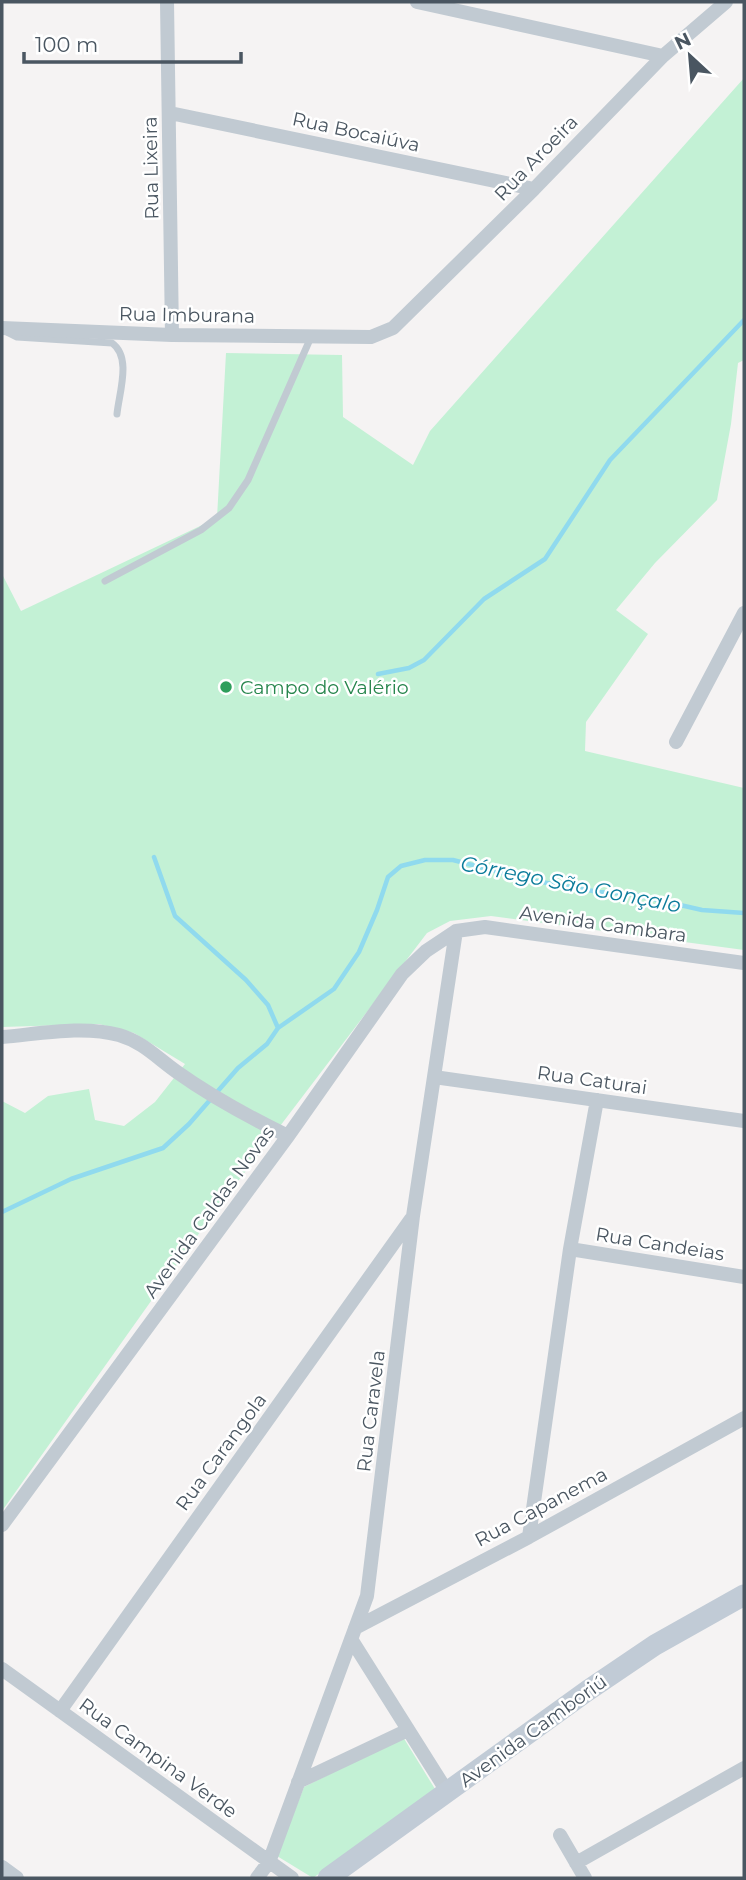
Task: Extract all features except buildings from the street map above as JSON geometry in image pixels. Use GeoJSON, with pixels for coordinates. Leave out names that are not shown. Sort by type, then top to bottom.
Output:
{"type":"FeatureCollection","features":[{"type":"Feature","properties":{"kind":"street","name":"Rua Lixeira"},"geometry":{"type":"LineString","coordinates":[[167,2],[172,335]]}},
{"type":"Feature","properties":{"kind":"street"},"geometry":{"type":"LineString","coordinates":[[416,2],[663,56]]}},
{"type":"Feature","properties":{"kind":"street","name":"Rua Aroeira"},"geometry":{"type":"LineString","coordinates":[[371,337],[393,328],[534,189],[663,56],[726,2]]}},
{"type":"Feature","properties":{"kind":"street","name":"Rua Bocaiúva"},"geometry":{"type":"LineString","coordinates":[[170,113],[534,189]]}},
{"type":"Feature","properties":{"kind":"street","name":"Rua Imburana"},"geometry":{"type":"LineString","coordinates":[[2,328],[172,335],[371,337]]}},
{"type":"Feature","properties":{"kind":"street"},"geometry":{"type":"LineString","coordinates":[[676,742],[744,613]]}},
{"type":"Feature","properties":{"kind":"street","name":"Avenida Cambara"},"geometry":{"type":"LineString","coordinates":[[456,931],[485,927],[744,963]]}},
{"type":"Feature","properties":{"kind":"street","name":"Rua Caravela"},"geometry":{"type":"LineString","coordinates":[[257,1878],[269,1862],[367,1596],[413,1216],[456,931]]}},
{"type":"Feature","properties":{"kind":"street","name":"Avenida Caldas Novas"},"geometry":{"type":"LineString","coordinates":[[2,1525],[288,1136],[402,974],[426,951],[456,931]]}},
{"type":"Feature","properties":{"kind":"street"},"geometry":{"type":"LineString","coordinates":[[2,1037],[86,1031],[118,1035],[144,1045],[176,1071],[237,1111],[288,1136]]}},
{"type":"Feature","properties":{"kind":"street","name":"Rua Caturai"},"geometry":{"type":"LineString","coordinates":[[434,1077],[744,1121]]}},
{"type":"Feature","properties":{"kind":"street"},"geometry":{"type":"LineString","coordinates":[[529,1537],[570,1250],[597,1100]]}},
{"type":"Feature","properties":{"kind":"street","name":"Rua Carangola"},"geometry":{"type":"LineString","coordinates":[[60,1711],[413,1216]]}},
{"type":"Feature","properties":{"kind":"street","name":"Rua Candeias"},"geometry":{"type":"LineString","coordinates":[[570,1250],[744,1277]]}},
{"type":"Feature","properties":{"kind":"street","name":"Rua Capanema"},"geometry":{"type":"LineString","coordinates":[[353,1634],[744,1418]]}},
{"type":"Feature","properties":{"kind":"street","name":"Avenida Camboriú"},"geometry":{"type":"LineString","coordinates":[[340,1875],[598,1683],[655,1645],[744,1595]]}},
{"type":"Feature","properties":{"kind":"street"},"geometry":{"type":"LineString","coordinates":[[353,1634],[448,1793]]}},
{"type":"Feature","properties":{"kind":"street","name":"Rua Campina Verde"},"geometry":{"type":"LineString","coordinates":[[2,1669],[292,1878]]}},
{"type":"Feature","properties":{"kind":"street"},"geometry":{"type":"LineString","coordinates":[[298,1782],[408,1730]]}},
{"type":"Feature","properties":{"kind":"street"},"geometry":{"type":"LineString","coordinates":[[576,1863],[744,1768]]}},
{"type":"Feature","properties":{"kind":"street"},"geometry":{"type":"LineString","coordinates":[[560,1835],[584,1878]]}},
{"type":"Feature","properties":{"kind":"street"},"geometry":{"type":"LineString","coordinates":[[2,1867],[17,1878]]}},
{"type":"Feature","properties":{"kind":"lane"},"geometry":{"type":"LineString","coordinates":[[2,328],[17,337],[111,343],[118,348],[123,359],[117,414]]}},
{"type":"Feature","properties":{"kind":"lane"},"geometry":{"type":"LineString","coordinates":[[105,581],[201,530],[229,508],[248,480],[311,336]]}},
{"type":"Feature","properties":{"kind":"green space"},"geometry":{"type":"Polygon","coordinates":[[[744,78],[744,360],[738,363],[731,424],[717,500],[655,563],[616,610],[648,634],[586,722],[585,751],[744,788],[744,950],[491,916],[450,921],[427,933],[210,1218],[2,1511],[2,1101],[25,1113],[48,1096],[89,1089],[95,1120],[124,1126],[155,1102],[185,1064],[134,1033],[99,1024],[2,1027],[2,574],[21,611],[217,518],[226,353],[342,355],[343,417],[413,465],[430,431],[744,78]]]}},
{"type":"Feature","properties":{"kind":"green space"},"geometry":{"type":"Polygon","coordinates":[[[403,1737],[435,1789],[313,1878],[277,1856],[304,1787],[403,1737]]]}},
{"type":"Feature","properties":{"kind":"waterway"},"geometry":{"type":"LineString","coordinates":[[378,674],[409,668],[424,660],[484,599],[545,559],[610,460],[744,320]]}},
{"type":"Feature","properties":{"kind":"waterway"},"geometry":{"type":"LineString","coordinates":[[154,857],[175,916],[246,980],[268,1005],[278,1028]]}},
{"type":"Feature","properties":{"kind":"waterway","name":"Córrego São Gonçalo"},"geometry":{"type":"LineString","coordinates":[[2,1212],[71,1179],[163,1148],[189,1124],[238,1068],[267,1044],[278,1028],[334,989],[359,952],[388,877],[401,866],[425,860],[453,860],[530,880],[599,892],[632,894],[702,910],[744,913]]}},
{"type":"Feature","properties":{"kind":"place","name":"Campo do Valério"},"geometry":{"type":"Point","coordinates":[226,687]}}]}
